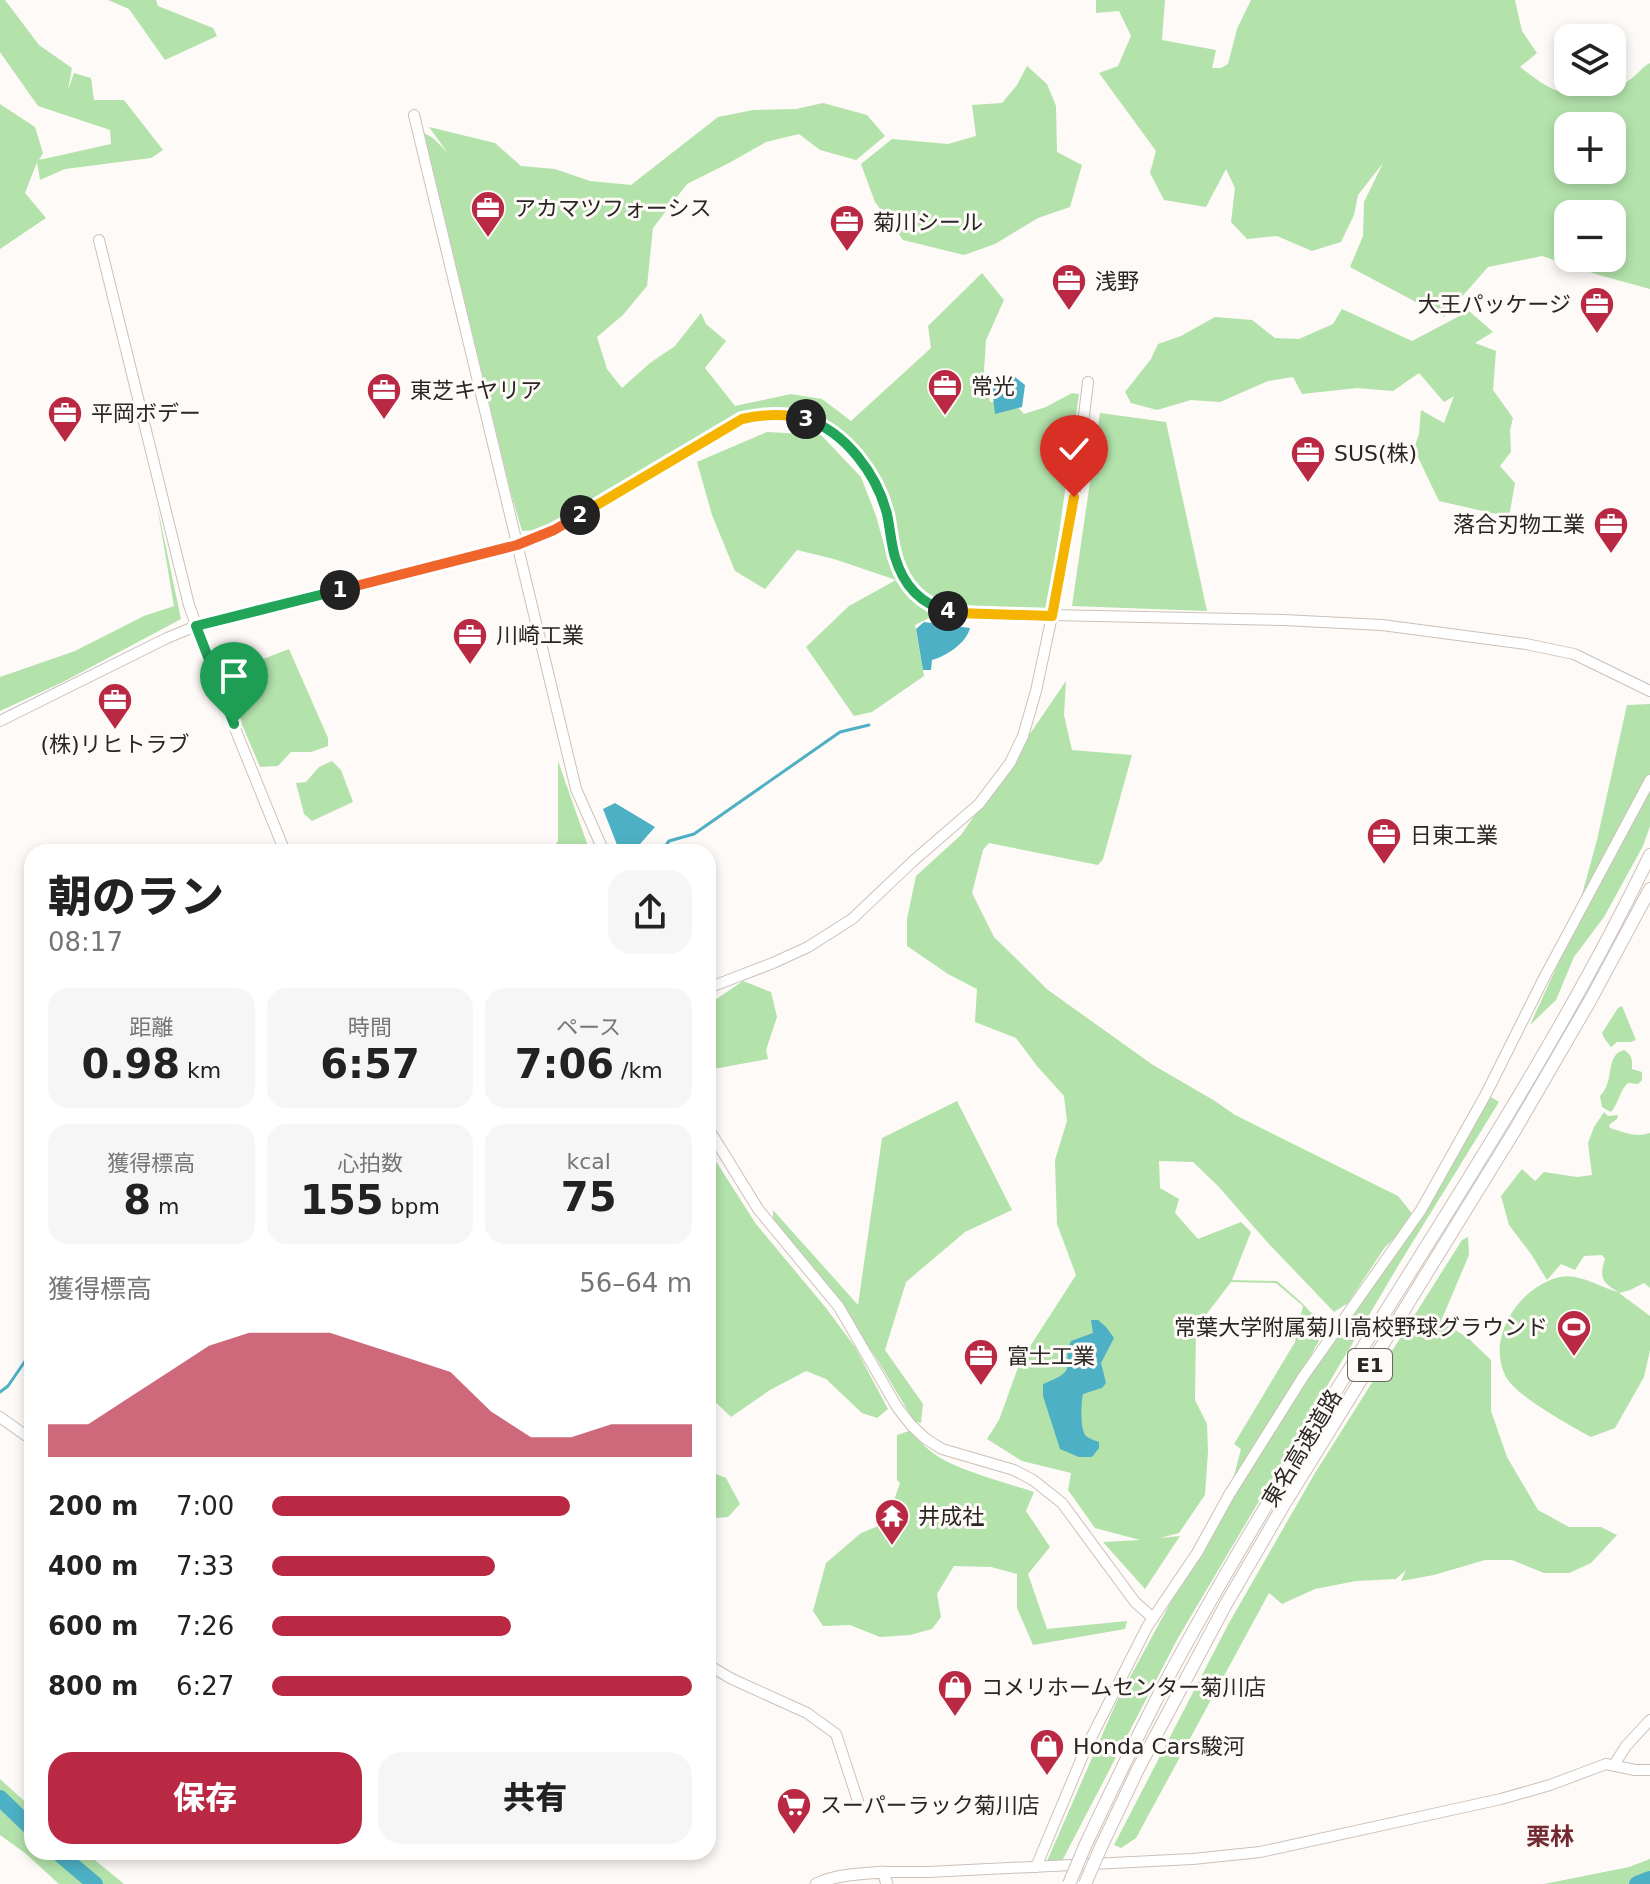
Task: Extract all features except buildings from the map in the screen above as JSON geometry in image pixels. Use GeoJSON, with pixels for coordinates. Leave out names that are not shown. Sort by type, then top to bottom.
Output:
{"type":"FeatureCollection","features":[{"type":"Feature","properties":{"kind":"highway","name":"東名高速道路"},"geometry":{"type":"LineString","coordinates":[[1069,1884],[1152,1709],[1212,1597],[1503,1123],[1579,992],[1650,855]]}},
{"type":"Feature","properties":{"kind":"highway","name":"東名高速道路"},"geometry":{"type":"LineString","coordinates":[[1085,1884],[1138,1769],[1226,1604],[1292,1491],[1515,1130],[1650,889]]}},
{"type":"Feature","properties":{"kind":"main road"},"geometry":{"type":"LineString","coordinates":[[816,1884],[850,1874],[885,1878]]}},
{"type":"Feature","properties":{"kind":"street"},"geometry":{"type":"LineString","coordinates":[[414,115],[576,789],[600,844]]}},
{"type":"Feature","properties":{"kind":"street"},"geometry":{"type":"LineString","coordinates":[[99,240],[196,626],[282,844]]}},
{"type":"Feature","properties":{"kind":"street"},"geometry":{"type":"LineString","coordinates":[[716,985],[808,947],[852,919],[979,804],[1010,763],[1023,736],[1036,691],[1052,616],[1074,497],[1088,382]]}},
{"type":"Feature","properties":{"kind":"street"},"geometry":{"type":"LineString","coordinates":[[0,721],[196,626],[517,545],[587,512],[742,419],[781,414],[815,422],[834,433],[866,468],[881,495],[895,557],[907,584],[930,605],[957,613],[1382,625],[1526,644],[1574,654],[1650,691]]}},
{"type":"Feature","properties":{"kind":"street"},"geometry":{"type":"LineString","coordinates":[[1036,1867],[1086,1748],[1153,1618],[1197,1553],[1229,1495],[1303,1377],[1421,1210],[1650,780]]}},
{"type":"Feature","properties":{"kind":"street"},"geometry":{"type":"LineString","coordinates":[[716,1141],[758,1209],[839,1307],[897,1407],[911,1425],[942,1449],[1014,1470],[1048,1491],[1062,1503],[1135,1602],[1153,1618]]}},
{"type":"Feature","properties":{"kind":"street"},"geometry":{"type":"LineString","coordinates":[[0,1417],[24,1434]]}},
{"type":"Feature","properties":{"kind":"street"},"geometry":{"type":"LineString","coordinates":[[716,1670],[807,1713],[836,1734],[858,1801]]}},
{"type":"Feature","properties":{"kind":"street"},"geometry":{"type":"LineString","coordinates":[[1614,1765],[1626,1746],[1650,1720]]}},
{"type":"Feature","properties":{"kind":"street"},"geometry":{"type":"LineString","coordinates":[[885,1878],[1193,1859],[1272,1850],[1501,1799],[1596,1767],[1614,1765],[1650,1770]]}},
{"type":"Feature","properties":{"kind":"green space"},"geometry":{"type":"Polygon","coordinates":[[[0,0],[5,0],[39,45],[72,68],[68,90],[74,73],[91,78],[94,100],[124,100],[163,150],[151,158],[65,169],[40,180],[37,162],[25,193],[46,218],[0,249],[0,104],[35,127],[43,153],[39,160],[111,144],[110,130],[38,106],[0,52],[0,0]]]}},
{"type":"Feature","properties":{"kind":"green space"},"geometry":{"type":"Polygon","coordinates":[[[108,0],[156,0],[158,6],[213,28],[217,36],[165,60],[129,9],[108,0]]]}},
{"type":"Feature","properties":{"kind":"green space"},"geometry":{"type":"Polygon","coordinates":[[[1096,0],[1165,0],[1162,40],[1216,50],[1212,68],[1221,68],[1228,64],[1237,29],[1251,0],[1515,0],[1522,31],[1537,53],[1520,67],[1554,90],[1554,96],[1626,96],[1626,82],[1650,63],[1650,289],[1590,272],[1626,272],[1626,200],[1554,200],[1554,260],[1542,256],[1488,267],[1444,317],[1350,267],[1363,236],[1364,202],[1383,163],[1358,195],[1354,215],[1341,242],[1312,251],[1277,236],[1247,239],[1231,222],[1235,188],[1226,169],[1206,207],[1164,200],[1150,173],[1156,151],[1099,73],[1118,66],[1131,36],[1119,11],[1096,13],[1096,0]]]}},
{"type":"Feature","properties":{"kind":"green space"},"geometry":{"type":"Polygon","coordinates":[[[1027,66],[1047,84],[1056,106],[1057,152],[1082,165],[1070,207],[1038,218],[995,244],[964,255],[903,240],[875,202],[861,164],[892,139],[948,144],[976,136],[972,105],[1002,103],[1027,66]]]}},
{"type":"Feature","properties":{"kind":"green space"},"geometry":{"type":"Polygon","coordinates":[[[823,103],[867,115],[885,136],[856,160],[820,150],[799,134],[766,142],[687,184],[653,228],[647,286],[623,315],[597,337],[607,369],[622,388],[675,346],[701,313],[706,324],[726,341],[705,368],[735,406],[791,394],[822,399],[851,421],[931,348],[928,326],[982,273],[1004,300],[986,340],[984,371],[990,402],[1012,401],[1024,414],[1046,407],[1072,393],[1079,394],[1048,609],[952,605],[928,598],[909,579],[873,467],[818,418],[784,410],[746,411],[539,530],[522,531],[424,133],[447,152],[429,127],[495,143],[521,166],[555,169],[590,181],[631,185],[718,117],[823,103]]]}},
{"type":"Feature","properties":{"kind":"green space"},"geometry":{"type":"Polygon","coordinates":[[[1342,309],[1412,341],[1469,311],[1493,332],[1475,343],[1496,351],[1493,390],[1513,418],[1511,452],[1500,466],[1515,483],[1509,517],[1439,501],[1414,449],[1421,410],[1444,423],[1454,396],[1444,402],[1419,373],[1393,391],[1357,388],[1302,394],[1293,377],[1268,381],[1220,402],[1191,400],[1157,410],[1131,403],[1125,392],[1151,359],[1158,344],[1181,336],[1215,317],[1252,320],[1275,338],[1299,339],[1333,324],[1342,309]]]}},
{"type":"Feature","properties":{"kind":"green space"},"geometry":{"type":"Polygon","coordinates":[[[1100,413],[1166,422],[1207,611],[1072,606],[1100,413]]]}},
{"type":"Feature","properties":{"kind":"green space"},"geometry":{"type":"Polygon","coordinates":[[[767,432],[821,435],[861,477],[897,581],[939,613],[915,625],[924,676],[872,712],[854,716],[806,647],[849,606],[896,580],[797,550],[765,589],[735,571],[712,515],[697,462],[767,432]]]}},
{"type":"Feature","properties":{"kind":"green space"},"geometry":{"type":"Polygon","coordinates":[[[157,505],[181,619],[63,682],[0,711],[0,677],[75,651],[144,616],[174,606],[157,505]]]}},
{"type":"Feature","properties":{"kind":"green space"},"geometry":{"type":"Polygon","coordinates":[[[289,649],[328,738],[328,746],[311,752],[291,752],[278,766],[260,767],[221,675],[289,649]]]}},
{"type":"Feature","properties":{"kind":"green space"},"geometry":{"type":"Polygon","coordinates":[[[1066,681],[1064,715],[1072,750],[1132,755],[1103,859],[1098,865],[989,843],[983,850],[972,893],[994,937],[1048,990],[1153,1065],[1235,1115],[1398,1196],[1414,1216],[1486,1094],[1499,1102],[1178,1638],[1062,1861],[1047,1861],[1117,1701],[1229,1495],[1241,1449],[1234,1444],[1295,1342],[1303,1306],[1276,1283],[1231,1282],[1196,1328],[1195,1400],[1207,1424],[1205,1495],[1179,1533],[1160,1538],[1180,1536],[1145,1589],[1103,1542],[1140,1540],[1095,1528],[1068,1490],[1071,1473],[1022,1461],[987,1439],[999,1420],[1020,1362],[1076,1275],[1057,1224],[1055,1160],[1067,1121],[1064,1096],[1016,1038],[975,1022],[977,989],[907,946],[907,919],[916,876],[961,835],[1066,681]],[[1159,1161],[1160,1188],[1179,1199],[1175,1213],[1198,1239],[1241,1222],[1251,1232],[1232,1280],[1277,1281],[1326,1328],[1274,1422],[1405,1228],[1385,1247],[1348,1303],[1334,1312],[1193,1162],[1159,1161]]]}},
{"type":"Feature","properties":{"kind":"green space"},"geometry":{"type":"Polygon","coordinates":[[[1650,704],[1650,826],[1643,846],[1604,917],[1574,957],[1556,1000],[1530,1025],[1570,938],[1597,840],[1627,705],[1650,704]]]}},
{"type":"Feature","properties":{"kind":"green space"},"geometry":{"type":"Polygon","coordinates":[[[332,761],[341,770],[353,802],[312,821],[304,814],[296,783],[306,782],[319,767],[332,761]]]}},
{"type":"Feature","properties":{"kind":"green space"},"geometry":{"type":"Polygon","coordinates":[[[558,761],[587,844],[556,844],[558,761]]]}},
{"type":"Feature","properties":{"kind":"green space"},"geometry":{"type":"Polygon","coordinates":[[[743,981],[771,992],[777,1017],[766,1050],[768,1059],[716,1069],[716,999],[743,981]]]}},
{"type":"Feature","properties":{"kind":"green space"},"geometry":{"type":"Polygon","coordinates":[[[1622,1006],[1636,1040],[1617,1042],[1611,1047],[1602,1033],[1622,1006]]]}},
{"type":"Feature","properties":{"kind":"green space"},"geometry":{"type":"Polygon","coordinates":[[[1624,1050],[1630,1056],[1632,1069],[1642,1072],[1642,1080],[1638,1084],[1628,1083],[1611,1112],[1602,1107],[1600,1096],[1608,1083],[1614,1057],[1624,1050]]]}},
{"type":"Feature","properties":{"kind":"green space"},"geometry":{"type":"Polygon","coordinates":[[[957,1101],[1012,1210],[965,1232],[906,1282],[885,1350],[923,1404],[921,1423],[914,1421],[875,1356],[773,1218],[773,1210],[858,1305],[882,1138],[957,1101]]]}},
{"type":"Feature","properties":{"kind":"green space"},"geometry":{"type":"Polygon","coordinates":[[[1604,1112],[1608,1116],[1618,1115],[1609,1125],[1610,1128],[1634,1135],[1650,1133],[1650,1288],[1644,1283],[1619,1293],[1650,1316],[1650,1350],[1644,1377],[1615,1428],[1591,1437],[1545,1410],[1512,1385],[1501,1362],[1500,1346],[1510,1316],[1520,1302],[1545,1282],[1568,1276],[1618,1292],[1603,1279],[1605,1259],[1602,1255],[1584,1256],[1575,1270],[1561,1264],[1547,1280],[1509,1225],[1501,1196],[1522,1169],[1535,1181],[1544,1172],[1577,1177],[1592,1175],[1588,1143],[1604,1112]]]}},
{"type":"Feature","properties":{"kind":"green space"},"geometry":{"type":"Polygon","coordinates":[[[716,1162],[756,1224],[855,1347],[888,1409],[877,1418],[862,1413],[826,1379],[806,1371],[770,1390],[731,1417],[716,1403],[716,1162]]]}},
{"type":"Feature","properties":{"kind":"green space"},"geometry":{"type":"Polygon","coordinates":[[[1468,1237],[1469,1255],[1441,1321],[1468,1338],[1491,1360],[1491,1411],[1507,1457],[1538,1510],[1569,1527],[1601,1527],[1617,1535],[1591,1563],[1569,1573],[1544,1573],[1512,1560],[1485,1560],[1401,1581],[1406,1570],[1396,1579],[1356,1581],[1315,1589],[1282,1604],[1269,1593],[1136,1838],[1121,1848],[1114,1845],[1229,1623],[1315,1473],[1462,1240],[1468,1237]]]}},
{"type":"Feature","properties":{"kind":"green space"},"geometry":{"type":"Polygon","coordinates":[[[909,1431],[944,1460],[976,1474],[1034,1492],[1026,1511],[1050,1547],[1028,1574],[1047,1629],[1127,1621],[1125,1629],[1033,1645],[1017,1608],[1017,1574],[991,1567],[954,1566],[937,1594],[941,1617],[932,1629],[910,1635],[880,1637],[850,1625],[823,1626],[813,1611],[826,1563],[861,1533],[876,1527],[891,1509],[900,1483],[897,1480],[897,1435],[909,1431]]]}},
{"type":"Feature","properties":{"kind":"green space"},"geometry":{"type":"Polygon","coordinates":[[[716,1474],[726,1478],[740,1504],[728,1517],[716,1518],[716,1474]]]}},
{"type":"Feature","properties":{"kind":"green space"},"geometry":{"type":"Polygon","coordinates":[[[0,1779],[24,1801],[24,1852],[0,1835],[0,1779]]]}},
{"type":"Feature","properties":{"kind":"green space"},"geometry":{"type":"Polygon","coordinates":[[[1650,1859],[1650,1884],[1544,1884],[1629,1867],[1650,1859]]]}},
{"type":"Feature","properties":{"kind":"green space"},"geometry":{"type":"Polygon","coordinates":[[[33,1860],[95,1860],[124,1884],[59,1884],[33,1860]]]}},
{"type":"Feature","properties":{"kind":"water"},"geometry":{"type":"Polygon","coordinates":[[[1015,377],[1025,385],[1022,407],[995,414],[991,381],[1015,377]]]}},
{"type":"Feature","properties":{"kind":"water"},"geometry":{"type":"Polygon","coordinates":[[[924,622],[970,628],[955,648],[932,660],[931,670],[923,670],[916,629],[924,622]]]}},
{"type":"Feature","properties":{"kind":"water"},"geometry":{"type":"Polygon","coordinates":[[[615,803],[655,827],[640,844],[617,844],[603,809],[615,803]]]}},
{"type":"Feature","properties":{"kind":"water"},"geometry":{"type":"Polygon","coordinates":[[[1091,1320],[1098,1320],[1114,1338],[1101,1363],[1106,1383],[1102,1388],[1083,1394],[1082,1398],[1084,1433],[1099,1442],[1099,1448],[1092,1457],[1079,1457],[1060,1449],[1043,1396],[1043,1384],[1066,1371],[1071,1341],[1093,1333],[1091,1320]]]}},
{"type":"Feature","properties":{"kind":"waterway"},"geometry":{"type":"LineString","coordinates":[[667,844],[694,834],[840,732],[869,725]]}},
{"type":"Feature","properties":{"kind":"waterway"},"geometry":{"type":"LineString","coordinates":[[0,1392],[24,1363]]}},
{"type":"Feature","properties":{"kind":"waterway"},"geometry":{"type":"LineString","coordinates":[[0,1798],[24,1821]]}},
{"type":"Feature","properties":{"kind":"waterway"},"geometry":{"type":"LineString","coordinates":[[66,1860],[95,1884]]}},
{"type":"Feature","properties":{"kind":"waterway"},"geometry":{"type":"LineString","coordinates":[[1637,1884],[1650,1879]]}},
{"type":"Feature","properties":{"kind":"place","name":"アカマツフォーシス"},"geometry":{"type":"Point","coordinates":[488,239]}},
{"type":"Feature","properties":{"kind":"place","name":"菊川シール"},"geometry":{"type":"Point","coordinates":[847,253]}},
{"type":"Feature","properties":{"kind":"place","name":"浅野"},"geometry":{"type":"Point","coordinates":[1069,312]}},
{"type":"Feature","properties":{"kind":"place","name":"大王パッケージ"},"geometry":{"type":"Point","coordinates":[1597,335]}},
{"type":"Feature","properties":{"kind":"place","name":"常光"},"geometry":{"type":"Point","coordinates":[945,417]}},
{"type":"Feature","properties":{"kind":"place","name":"東芝キヤリア"},"geometry":{"type":"Point","coordinates":[384,421]}},
{"type":"Feature","properties":{"kind":"place","name":"平岡ボデー"},"geometry":{"type":"Point","coordinates":[65,444]}},
{"type":"Feature","properties":{"kind":"place","name":"SUS(株)"},"geometry":{"type":"Point","coordinates":[1308,484]}},
{"type":"Feature","properties":{"kind":"place","name":"落合刃物工業"},"geometry":{"type":"Point","coordinates":[1611,555]}},
{"type":"Feature","properties":{"kind":"place","name":"川崎工業"},"geometry":{"type":"Point","coordinates":[470,666]}},
{"type":"Feature","properties":{"kind":"place","name":"(株)リヒトラブ"},"geometry":{"type":"Point","coordinates":[115,731]}},
{"type":"Feature","properties":{"kind":"place","name":"日東工業"},"geometry":{"type":"Point","coordinates":[1384,866]}},
{"type":"Feature","properties":{"kind":"place","name":"常葉大学附属菊川高校野球グラウンド"},"geometry":{"type":"Point","coordinates":[1574,1358]}},
{"type":"Feature","properties":{"kind":"place","name":"富士工業"},"geometry":{"type":"Point","coordinates":[981,1387]}},
{"type":"Feature","properties":{"kind":"place","name":"井成社"},"geometry":{"type":"Point","coordinates":[892,1547]}},
{"type":"Feature","properties":{"kind":"place","name":"コメリホームセンター菊川店"},"geometry":{"type":"Point","coordinates":[955,1718]}},
{"type":"Feature","properties":{"kind":"place","name":"Honda Cars駿河"},"geometry":{"type":"Point","coordinates":[1047,1777]}},
{"type":"Feature","properties":{"kind":"place","name":"スーパーラック菊川店"},"geometry":{"type":"Point","coordinates":[794,1836]}},
{"type":"Feature","properties":{"kind":"district","name":"栗林"},"geometry":{"type":"Point","coordinates":[1550,1837]}},
{"type":"Feature","properties":{"kind":"route"},"geometry":{"type":"LineString","coordinates":[[234,724],[196,626],[517,545],[587,512],[742,419],[760,415],[795,416],[815,422],[834,433],[866,468],[881,495],[895,557],[907,584],[930,605],[943,610],[1052,616],[1074,497]]}}]}
